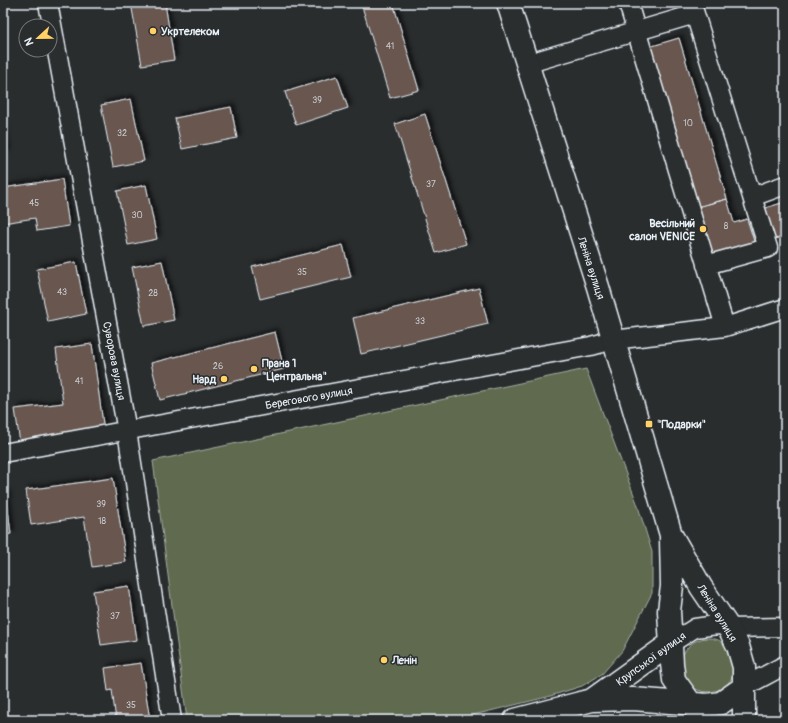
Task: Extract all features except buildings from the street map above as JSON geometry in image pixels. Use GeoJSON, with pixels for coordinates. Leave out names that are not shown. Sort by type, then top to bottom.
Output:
{"type":"FeatureCollection","features":[{"type":"Feature","properties":{"kind":"main road","name":"Леніна вулиця"},"geometry":{"type":"LineString","coordinates":[[508,3],[614,340],[671,534],[701,587],[730,628],[744,667],[744,720]]}},
{"type":"Feature","properties":{"kind":"main road","name":"Леніна вулиця"},"geometry":{"type":"LineString","coordinates":[[671,534],[672,586],[669,611],[670,644],[674,680],[697,712]]}},
{"type":"Feature","properties":{"kind":"main road","name":"Крупської вулиця"},"geometry":{"type":"LineString","coordinates":[[592,700],[670,644]]}},
{"type":"Feature","properties":{"kind":"main road","name":"Крупської вулиця"},"geometry":{"type":"LineString","coordinates":[[515,720],[592,700],[633,700],[697,712],[707,705],[721,703],[744,687]]}},
{"type":"Feature","properties":{"kind":"street","name":"Суворова вулиця"},"geometry":{"type":"LineString","coordinates":[[48,3],[127,431],[172,720]]}},
{"type":"Feature","properties":{"kind":"street"},"geometry":{"type":"LineString","coordinates":[[628,3],[725,326]]}},
{"type":"Feature","properties":{"kind":"street"},"geometry":{"type":"LineString","coordinates":[[526,64],[637,32],[694,9],[768,248],[706,265]]}},
{"type":"Feature","properties":{"kind":"street"},"geometry":{"type":"LineString","coordinates":[[752,197],[785,185]]}},
{"type":"Feature","properties":{"kind":"street","name":"Берегового вулиця"},"geometry":{"type":"LineString","coordinates":[[3,453],[591,346],[614,340],[725,326],[785,308]]}},
{"type":"Feature","properties":{"kind":"street","name":"Крупської вулиця"},"geometry":{"type":"LineString","coordinates":[[670,644],[695,628],[719,625],[730,628],[785,627]]}},
{"type":"Feature","properties":{"kind":"street","name":"Крупської вулиця"},"geometry":{"type":"LineString","coordinates":[[744,687],[785,665]]}},
{"type":"Feature","properties":{"kind":"green space"},"geometry":{"type":"Polygon","coordinates":[[[586,369],[637,503],[652,552],[652,593],[622,651],[602,674],[582,686],[547,697],[453,720],[187,720],[153,461],[586,369]]]}},
{"type":"Feature","properties":{"kind":"green space"},"geometry":{"type":"Polygon","coordinates":[[[708,638],[718,640],[727,646],[733,655],[735,665],[733,675],[727,684],[718,690],[708,692],[698,690],[689,684],[683,675],[681,665],[683,655],[689,646],[698,640],[708,638]]]}},
{"type":"Feature","properties":{"kind":"place","name":"Укртелеком"},"geometry":{"type":"Point","coordinates":[153,31]}},
{"type":"Feature","properties":{"kind":"place","name":"Весільний салон VENICE"},"geometry":{"type":"Point","coordinates":[703,229]}},
{"type":"Feature","properties":{"kind":"place","name":"Прана 1 \"Центральна\""},"geometry":{"type":"Point","coordinates":[254,369]}},
{"type":"Feature","properties":{"kind":"place","name":"Нард"},"geometry":{"type":"Point","coordinates":[224,379]}},
{"type":"Feature","properties":{"kind":"place","name":"\"Подарки\""},"geometry":{"type":"Point","coordinates":[649,424]}},
{"type":"Feature","properties":{"kind":"place","name":"Ленін"},"geometry":{"type":"Point","coordinates":[384,660]}}]}
